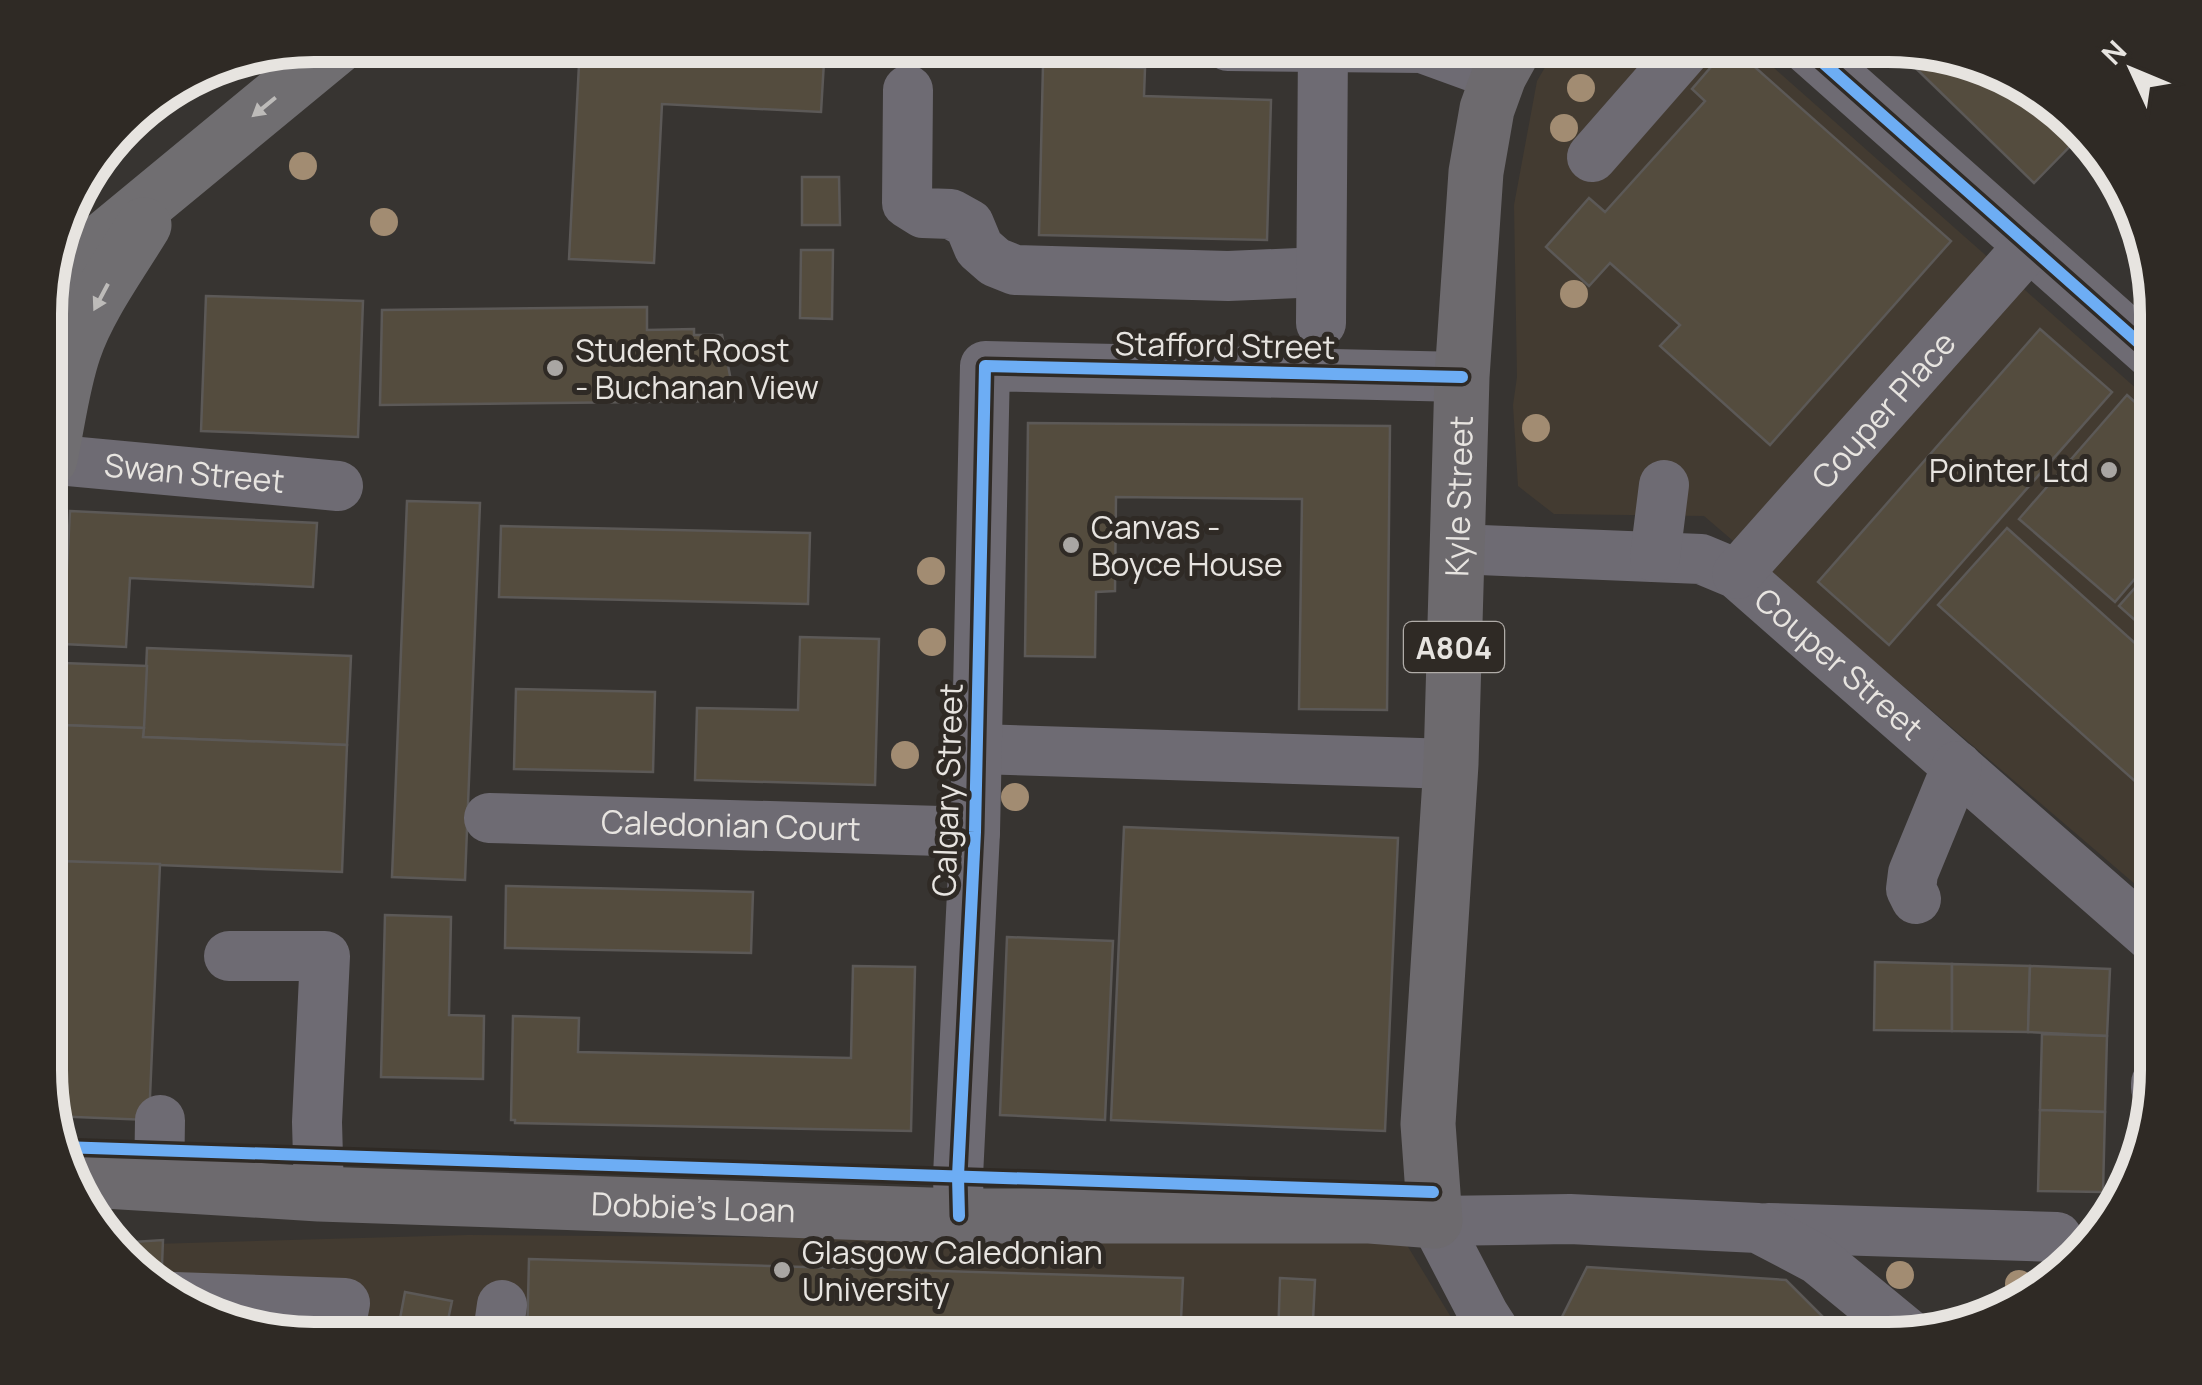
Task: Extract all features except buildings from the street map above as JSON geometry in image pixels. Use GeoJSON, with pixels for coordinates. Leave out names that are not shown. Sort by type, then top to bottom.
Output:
{"type":"FeatureCollection","features":[{"type":"Feature","properties":{"kind":"highway"},"geometry":{"type":"LineString","coordinates":[[67,269],[317,63]]}},
{"type":"Feature","properties":{"kind":"highway"},"geometry":{"type":"LineString","coordinates":[[62,391],[75,346],[105,288],[169,184]]}},
{"type":"Feature","properties":{"kind":"main road","name":"Kyle Street"},"geometry":{"type":"LineString","coordinates":[[1435,1221],[1428,1124],[1451,764],[1462,378],[1476,172],[1487,109],[1506,62]]}},
{"type":"Feature","properties":{"kind":"main road","name":"Dobbie's Loan"},"geometry":{"type":"LineString","coordinates":[[88,1180],[319,1194],[959,1216],[1370,1216],[1435,1221]]}},
{"type":"Feature","properties":{"kind":"street"},"geometry":{"type":"LineString","coordinates":[[1321,323],[1323,62]]}},
{"type":"Feature","properties":{"kind":"street"},"geometry":{"type":"LineString","coordinates":[[1592,157],[1675,62]]}},
{"type":"Feature","properties":{"kind":"street"},"geometry":{"type":"LineString","coordinates":[[1821,62],[2029,246],[2139,335]]}},
{"type":"Feature","properties":{"kind":"street"},"geometry":{"type":"LineString","coordinates":[[908,90],[907,203],[923,213],[951,214],[970,224],[978,248],[995,262],[1015,270],[1110,274],[1228,276],[1321,272]]}},
{"type":"Feature","properties":{"kind":"street","name":"Couper Place"},"geometry":{"type":"LineString","coordinates":[[1737,574],[2029,246]]}},
{"type":"Feature","properties":{"kind":"street","name":"Stafford Street"},"geometry":{"type":"LineString","coordinates":[[986,366],[1462,378]]}},
{"type":"Feature","properties":{"kind":"street","name":"Calgary Street"},"geometry":{"type":"LineString","coordinates":[[959,1216],[975,832],[986,366]]}},
{"type":"Feature","properties":{"kind":"street","name":"Swan Street"},"geometry":{"type":"LineString","coordinates":[[62,466],[338,486]]}},
{"type":"Feature","properties":{"kind":"street"},"geometry":{"type":"LineString","coordinates":[[1655,557],[1664,485]]}},
{"type":"Feature","properties":{"kind":"street","name":"Couper Street"},"geometry":{"type":"LineString","coordinates":[[1456,549],[1702,559],[1737,574],[2139,926]]}},
{"type":"Feature","properties":{"kind":"street"},"geometry":{"type":"LineString","coordinates":[[977,749],[1451,764]]}},
{"type":"Feature","properties":{"kind":"street"},"geometry":{"type":"LineString","coordinates":[[1916,899],[1912,889],[1914,872],[1957,766]]}},
{"type":"Feature","properties":{"kind":"street","name":"Caledonian Court"},"geometry":{"type":"LineString","coordinates":[[489,818],[975,832]]}},
{"type":"Feature","properties":{"kind":"street"},"geometry":{"type":"LineString","coordinates":[[229,956],[325,956],[319,1194]]}},
{"type":"Feature","properties":{"kind":"street"},"geometry":{"type":"LineString","coordinates":[[159,1186],[160,1120]]}},
{"type":"Feature","properties":{"kind":"street"},"geometry":{"type":"LineString","coordinates":[[1489,1322],[1435,1221],[1570,1218],[2056,1237]]}},
{"type":"Feature","properties":{"kind":"street"},"geometry":{"type":"LineString","coordinates":[[1758,1228],[1817,1260],[1893,1322]]}},
{"type":"Feature","properties":{"kind":"street"},"geometry":{"type":"LineString","coordinates":[[209,1299],[344,1304],[341,1322]]}},
{"type":"Feature","properties":{"kind":"shaded area"},"geometry":{"type":"Polygon","coordinates":[[[1548,62],[1767,62],[2139,391],[2139,887],[1704,516],[1554,514],[1518,486],[1513,405],[1517,377],[1514,205],[1537,81],[1548,62]]]}},
{"type":"Feature","properties":{"kind":"shaded area","name":"Glasgow Caledonian University"},"geometry":{"type":"Polygon","coordinates":[[[468,1235],[1405,1242],[1454,1322],[314,1322],[265,1318],[203,1297],[174,1280],[132,1245],[468,1235]]]}},
{"type":"Feature","properties":{"kind":"cycle path"},"geometry":{"type":"LineString","coordinates":[[1822,62],[2139,343]]}},
{"type":"Feature","properties":{"kind":"cycle path"},"geometry":{"type":"LineString","coordinates":[[959,1216],[975,832],[985,366],[1462,377]]}},
{"type":"Feature","properties":{"kind":"cycle path"},"geometry":{"type":"LineString","coordinates":[[75,1147],[1433,1192]]}},
{"type":"Feature","properties":{"kind":"place","name":"Student Roost - Buchanan View"},"geometry":{"type":"Point","coordinates":[555,368]}},
{"type":"Feature","properties":{"kind":"place","name":"Pointer Ltd"},"geometry":{"type":"Point","coordinates":[2109,470]}},
{"type":"Feature","properties":{"kind":"place","name":"Canvas - Boyce House"},"geometry":{"type":"Point","coordinates":[1071,545]}},
{"type":"Feature","properties":{"kind":"place","name":"Glasgow Caledonian University"},"geometry":{"type":"Point","coordinates":[782,1270]}}]}
